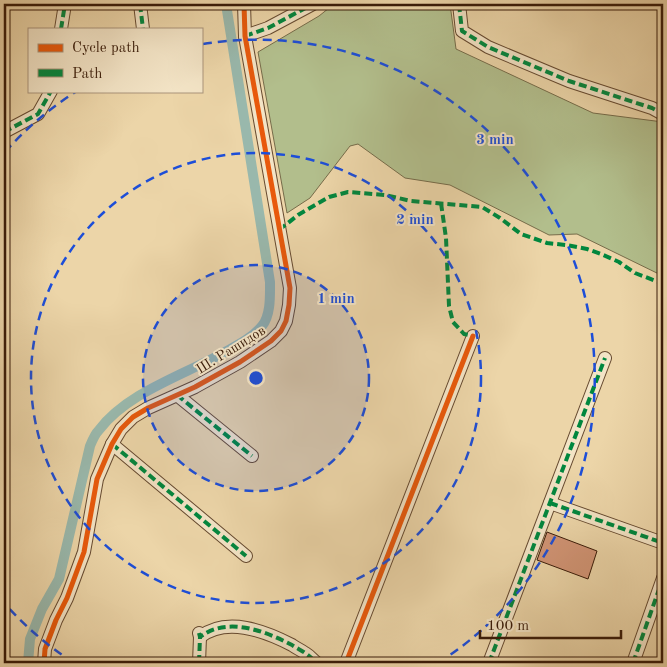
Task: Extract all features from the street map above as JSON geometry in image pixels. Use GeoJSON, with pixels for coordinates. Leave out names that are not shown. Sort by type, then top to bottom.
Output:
{"type":"FeatureCollection","features":[{"type":"Feature","properties":{"kind":"street"},"geometry":{"type":"LineString","coordinates":[[61,28],[65,4]]}},
{"type":"Feature","properties":{"kind":"street"},"geometry":{"type":"LineString","coordinates":[[140,4],[143,28]]}},
{"type":"Feature","properties":{"kind":"street","name":"Ш. Рашидов"},"geometry":{"type":"LineString","coordinates":[[44,663],[45,649],[84,552],[97,479],[121,428],[133,417],[148,408],[240,362],[271,341],[281,331],[286,320],[290,288],[246,36],[244,4]]}},
{"type":"Feature","properties":{"kind":"street"},"geometry":{"type":"LineString","coordinates":[[246,36],[268,28],[313,4]]}},
{"type":"Feature","properties":{"kind":"street"},"geometry":{"type":"LineString","coordinates":[[459,4],[462,31],[488,47],[570,81],[652,108],[663,114]]}},
{"type":"Feature","properties":{"kind":"street"},"geometry":{"type":"LineString","coordinates":[[4,132],[38,114],[50,92]]}},
{"type":"Feature","properties":{"kind":"street"},"geometry":{"type":"LineString","coordinates":[[346,663],[474,336]]}},
{"type":"Feature","properties":{"kind":"street"},"geometry":{"type":"LineString","coordinates":[[489,663],[605,358]]}},
{"type":"Feature","properties":{"kind":"street"},"geometry":{"type":"LineString","coordinates":[[177,395],[252,456]]}},
{"type":"Feature","properties":{"kind":"street"},"geometry":{"type":"LineString","coordinates":[[112,444],[246,556]]}},
{"type":"Feature","properties":{"kind":"street"},"geometry":{"type":"LineString","coordinates":[[550,503],[663,543]]}},
{"type":"Feature","properties":{"kind":"street"},"geometry":{"type":"LineString","coordinates":[[633,663],[663,578]]}},
{"type":"Feature","properties":{"kind":"street"},"geometry":{"type":"LineString","coordinates":[[199,663],[200,635],[226,627],[249,628],[262,631],[305,652],[317,663]]}},
{"type":"Feature","properties":{"kind":"green space"},"geometry":{"type":"Polygon","coordinates":[[[334,4],[450,4],[456,49],[593,113],[663,122],[663,276],[577,234],[549,235],[450,185],[405,178],[358,144],[350,146],[310,198],[287,213],[258,52],[319,16],[334,4]]]}},
{"type":"Feature","properties":{"kind":"building"},"geometry":{"type":"Polygon","coordinates":[[[547,532],[597,551],[588,579],[537,560],[547,532]]]}},
{"type":"Feature","properties":{"kind":"waterway"},"geometry":{"type":"LineString","coordinates":[[28,663],[30,639],[42,609],[59,579],[90,446],[96,433],[125,405],[141,395],[249,338],[262,326],[267,316],[270,282],[226,4]]}},
{"type":"Feature","properties":{"kind":"marked path"},"geometry":{"type":"LineString","coordinates":[[61,28],[65,4]]}},
{"type":"Feature","properties":{"kind":"marked path"},"geometry":{"type":"LineString","coordinates":[[140,4],[143,28]]}},
{"type":"Feature","properties":{"kind":"marked path"},"geometry":{"type":"LineString","coordinates":[[245,36],[268,28],[313,4]]}},
{"type":"Feature","properties":{"kind":"marked path"},"geometry":{"type":"LineString","coordinates":[[459,4],[462,31],[488,47],[569,81],[652,108],[663,114]]}},
{"type":"Feature","properties":{"kind":"marked path"},"geometry":{"type":"LineString","coordinates":[[4,132],[38,114],[50,92]]}},
{"type":"Feature","properties":{"kind":"marked path"},"geometry":{"type":"LineString","coordinates":[[279,230],[298,215],[329,197],[348,192],[385,195],[411,201],[482,207],[521,234],[547,243],[587,249],[619,262],[635,273],[663,283]]}},
{"type":"Feature","properties":{"kind":"marked path"},"geometry":{"type":"LineString","coordinates":[[441,203],[446,238],[449,306],[453,322],[464,334],[473,336],[472,339]]}},
{"type":"Feature","properties":{"kind":"marked path"},"geometry":{"type":"LineString","coordinates":[[489,663],[605,358]]}},
{"type":"Feature","properties":{"kind":"marked path"},"geometry":{"type":"LineString","coordinates":[[177,395],[252,456]]}},
{"type":"Feature","properties":{"kind":"marked path"},"geometry":{"type":"LineString","coordinates":[[112,444],[246,556]]}},
{"type":"Feature","properties":{"kind":"marked path"},"geometry":{"type":"LineString","coordinates":[[550,503],[663,543]]}},
{"type":"Feature","properties":{"kind":"marked path"},"geometry":{"type":"LineString","coordinates":[[633,663],[663,578]]}},
{"type":"Feature","properties":{"kind":"marked path"},"geometry":{"type":"LineString","coordinates":[[199,633],[200,637],[222,627],[246,628],[258,631],[292,645],[317,663]]}},
{"type":"Feature","properties":{"kind":"marked path"},"geometry":{"type":"LineString","coordinates":[[199,663],[200,637]]}},
{"type":"Feature","properties":{"kind":"cycle path"},"geometry":{"type":"LineString","coordinates":[[44,663],[45,649],[84,552],[97,479],[112,444],[121,429],[133,417],[148,408],[195,387],[240,362],[271,341],[281,331],[286,321],[290,288],[245,36],[244,4]]}},
{"type":"Feature","properties":{"kind":"cycle path"},"geometry":{"type":"LineString","coordinates":[[346,663],[473,336]]}}]}
